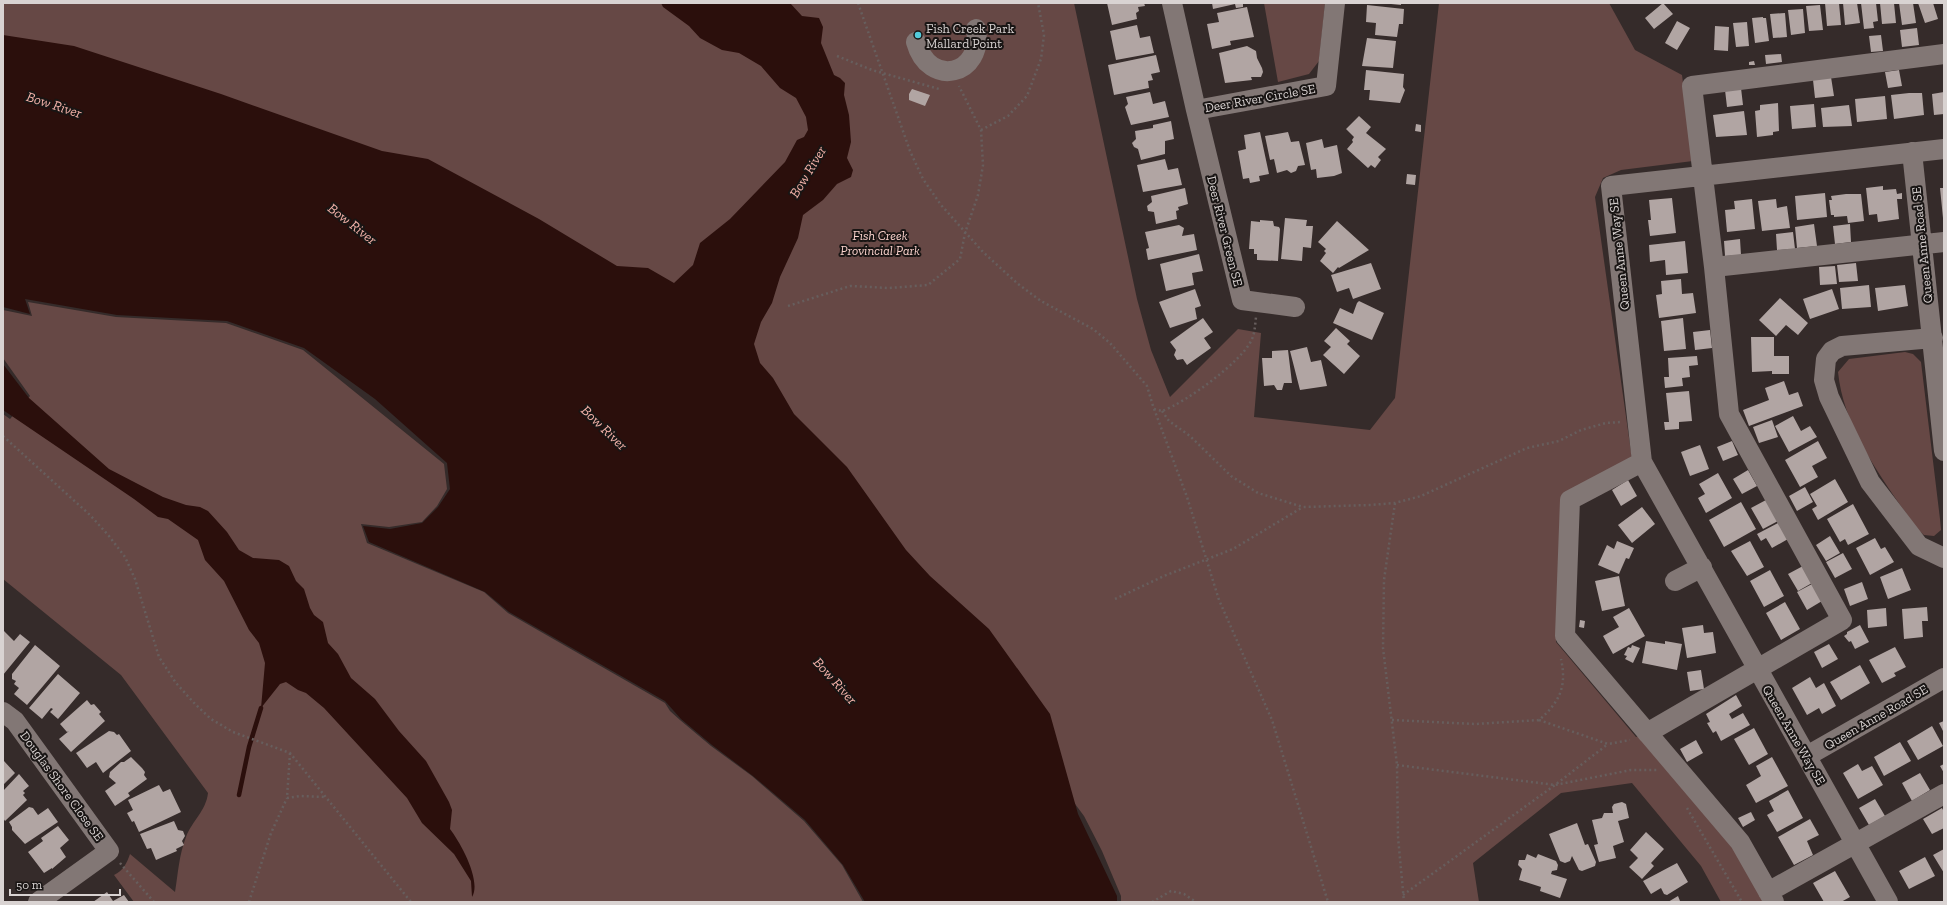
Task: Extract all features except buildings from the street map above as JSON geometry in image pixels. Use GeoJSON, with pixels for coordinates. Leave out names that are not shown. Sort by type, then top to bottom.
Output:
{"type":"FeatureCollection","features":[{"type":"Feature","properties":{"kind":"street","name":"Deer River Circle SE"},"geometry":{"type":"LineString","coordinates":[[1172,3],[1196,110],[1326,86],[1335,3]]}},
{"type":"Feature","properties":{"kind":"street"},"geometry":{"type":"LineString","coordinates":[[916,42],[921,55],[929,64],[942,71],[955,81],[960,68],[971,59],[974,53],[976,28]]}},
{"type":"Feature","properties":{"kind":"street"},"geometry":{"type":"LineString","coordinates":[[1637,739],[1756,668],[1842,620],[1729,414],[1714,267],[1692,86],[1944,54]]}},
{"type":"Feature","properties":{"kind":"street","name":"Deer River Green SE"},"geometry":{"type":"LineString","coordinates":[[1196,110],[1242,300],[1295,307]]}},
{"type":"Feature","properties":{"kind":"street","name":"Queen Anne Way SE"},"geometry":{"type":"LineString","coordinates":[[1888,902],[1642,462],[1612,186],[1944,149]]}},
{"type":"Feature","properties":{"kind":"street","name":"Queen Anne Road SE"},"geometry":{"type":"LineString","coordinates":[[1912,152],[1944,451]]}},
{"type":"Feature","properties":{"kind":"street"},"geometry":{"type":"LineString","coordinates":[[1714,267],[1944,242]]}},
{"type":"Feature","properties":{"kind":"street"},"geometry":{"type":"LineString","coordinates":[[1932,338],[1842,346],[1832,351],[1826,359],[1824,380],[1829,396],[1870,482],[1919,546],[1944,558]]}},
{"type":"Feature","properties":{"kind":"street"},"geometry":{"type":"LineString","coordinates":[[1642,462],[1570,500],[1565,636],[1637,739],[1740,842],[1771,897],[1855,844],[1944,794]]}},
{"type":"Feature","properties":{"kind":"street"},"geometry":{"type":"LineString","coordinates":[[1675,581],[1702,567]]}},
{"type":"Feature","properties":{"kind":"street","name":"Queen Anne Road SE"},"geometry":{"type":"LineString","coordinates":[[1807,756],[1944,678]]}},
{"type":"Feature","properties":{"kind":"street","name":"Douglas Shore Close SE"},"geometry":{"type":"LineString","coordinates":[[3,712],[15,721],[109,852],[38,902]]}},
{"type":"Feature","properties":{"kind":"path"},"geometry":{"type":"LineString","coordinates":[[858,3],[916,166],[941,205],[965,233],[1007,275],[1028,293],[1093,330],[1110,343],[1147,386],[1187,497],[1219,600],[1272,720],[1328,902]]}},
{"type":"Feature","properties":{"kind":"path"},"geometry":{"type":"LineString","coordinates":[[981,130],[1008,116],[1027,96],[1042,53],[1044,35],[1038,3]]}},
{"type":"Feature","properties":{"kind":"path"},"geometry":{"type":"LineString","coordinates":[[837,56],[883,72],[942,89]]}},
{"type":"Feature","properties":{"kind":"path"},"geometry":{"type":"LineString","coordinates":[[788,306],[827,292],[850,286],[889,288],[928,285],[960,259],[965,233],[982,178],[983,156],[981,130],[955,81]]}},
{"type":"Feature","properties":{"kind":"path"},"geometry":{"type":"LineString","coordinates":[[1162,411],[1184,400],[1218,375],[1246,348],[1252,340],[1255,331],[1258,302]]}},
{"type":"Feature","properties":{"kind":"path"},"geometry":{"type":"LineString","coordinates":[[1154,408],[1162,411],[1170,421],[1190,436],[1231,476],[1258,493],[1303,507],[1395,503],[1421,496],[1527,448],[1559,441],[1587,428],[1619,421],[1638,425]]}},
{"type":"Feature","properties":{"kind":"path"},"geometry":{"type":"LineString","coordinates":[[3,436],[50,478],[109,536],[125,557],[135,579],[159,657],[176,683],[211,719],[233,732],[290,753],[411,902]]}},
{"type":"Feature","properties":{"kind":"path"},"geometry":{"type":"LineString","coordinates":[[1395,503],[1384,580],[1382,610],[1383,648],[1397,765],[1398,837],[1404,902]]}},
{"type":"Feature","properties":{"kind":"path"},"geometry":{"type":"LineString","coordinates":[[1115,599],[1233,549],[1303,507]]}},
{"type":"Feature","properties":{"kind":"path"},"geometry":{"type":"LineString","coordinates":[[1539,720],[1556,702],[1563,689],[1563,668],[1559,652],[1566,661]]}},
{"type":"Feature","properties":{"kind":"path"},"geometry":{"type":"LineString","coordinates":[[1392,720],[1475,724],[1539,720],[1608,744]]}},
{"type":"Feature","properties":{"kind":"path"},"geometry":{"type":"LineString","coordinates":[[1626,734],[1637,739]]}},
{"type":"Feature","properties":{"kind":"path"},"geometry":{"type":"LineString","coordinates":[[1403,895],[1555,785],[1608,744],[1637,739]]}},
{"type":"Feature","properties":{"kind":"path"},"geometry":{"type":"LineString","coordinates":[[249,902],[271,834],[287,798],[290,753]]}},
{"type":"Feature","properties":{"kind":"path"},"geometry":{"type":"LineString","coordinates":[[1397,765],[1555,785],[1632,770],[1658,770],[1654,765]]}},
{"type":"Feature","properties":{"kind":"path"},"geometry":{"type":"LineString","coordinates":[[287,798],[300,796],[326,797]]}},
{"type":"Feature","properties":{"kind":"path"},"geometry":{"type":"LineString","coordinates":[[1686,807],[1742,902]]}},
{"type":"Feature","properties":{"kind":"path"},"geometry":{"type":"LineString","coordinates":[[109,852],[154,902]]}},
{"type":"Feature","properties":{"kind":"path"},"geometry":{"type":"LineString","coordinates":[[1152,902],[1171,891],[1184,894],[1196,902]]}},
{"type":"Feature","properties":{"kind":"green space","name":"Fish Creek Provincial Park"},"geometry":{"type":"Polygon","coordinates":[[[3,3],[1074,3],[1137,299],[1151,350],[1170,397],[1238,329],[1261,333],[1254,417],[1370,430],[1395,398],[1439,3],[1609,3],[1635,50],[1682,75],[1693,161],[1621,170],[1603,178],[1595,197],[1632,459],[1563,497],[1556,642],[1636,737],[1647,733],[1774,902],[1721,902],[1701,866],[1632,783],[1561,793],[1473,863],[1479,902],[1121,902],[1121,896],[1102,851],[1084,816],[1055,777],[3,108],[3,3]]]}},
{"type":"Feature","properties":{"kind":"green space"},"geometry":{"type":"Polygon","coordinates":[[[1264,3],[1325,3],[1319,61],[1309,74],[1278,82],[1264,3]]]}},
{"type":"Feature","properties":{"kind":"green space"},"geometry":{"type":"Polygon","coordinates":[[[28,302],[116,317],[226,323],[303,350],[444,464],[447,489],[437,506],[422,522],[389,527],[361,524],[367,543],[484,592],[508,613],[665,703],[670,711],[680,720],[711,746],[752,776],[804,821],[842,865],[863,902],[134,902],[114,875],[120,871],[128,861],[130,854],[175,892],[179,864],[184,844],[189,831],[205,805],[208,793],[121,675],[3,579],[3,414],[10,419],[30,396],[3,358],[3,310],[32,316],[28,302]]]}},
{"type":"Feature","properties":{"kind":"green space"},"geometry":{"type":"Polygon","coordinates":[[[1905,352],[1913,354],[1921,362],[1941,530],[1934,536],[1924,535],[1917,529],[1868,455],[1848,415],[1838,372],[1849,359],[1905,352]]]}},
{"type":"Feature","properties":{"kind":"water","name":"Bow River"},"geometry":{"type":"Polygon","coordinates":[[[661,3],[790,3],[802,16],[819,18],[823,27],[821,43],[834,75],[845,83],[844,95],[849,115],[851,142],[847,158],[853,170],[851,177],[837,184],[823,200],[803,215],[798,238],[780,277],[772,303],[761,322],[754,344],[760,363],[773,378],[794,414],[847,467],[906,550],[930,576],[989,629],[1050,714],[1078,814],[1117,896],[1117,902],[865,902],[843,865],[805,820],[753,776],[681,719],[665,701],[509,612],[485,592],[369,542],[363,526],[390,529],[422,523],[438,507],[450,489],[447,463],[375,399],[304,348],[227,321],[117,315],[25,299],[30,314],[3,307],[3,35],[74,46],[221,94],[382,151],[428,159],[539,219],[617,266],[648,268],[674,283],[693,265],[700,243],[730,219],[785,162],[797,140],[804,137],[808,130],[806,117],[796,98],[780,88],[761,66],[739,53],[722,50],[700,38],[689,26],[663,7],[661,3]]]}},
{"type":"Feature","properties":{"kind":"water"},"geometry":{"type":"Polygon","coordinates":[[[3,364],[29,398],[109,469],[163,497],[186,505],[200,507],[208,511],[227,532],[239,550],[253,558],[279,560],[289,566],[296,581],[304,589],[310,608],[314,615],[323,622],[328,643],[338,654],[351,678],[375,699],[399,731],[426,761],[449,802],[452,810],[450,829],[464,852],[472,872],[474,890],[472,897],[471,881],[454,854],[422,823],[407,798],[324,708],[306,693],[298,690],[286,682],[280,684],[261,708],[265,663],[259,643],[249,630],[224,581],[205,560],[198,540],[168,519],[158,517],[3,410],[3,364]]]}},
{"type":"Feature","properties":{"kind":"waterway"},"geometry":{"type":"LineString","coordinates":[[239,795],[249,747],[261,708]]}},
{"type":"Feature","properties":{"kind":"place","name":"Fish Creek Park Mallard Point"},"geometry":{"type":"Point","coordinates":[918,35]}}]}
